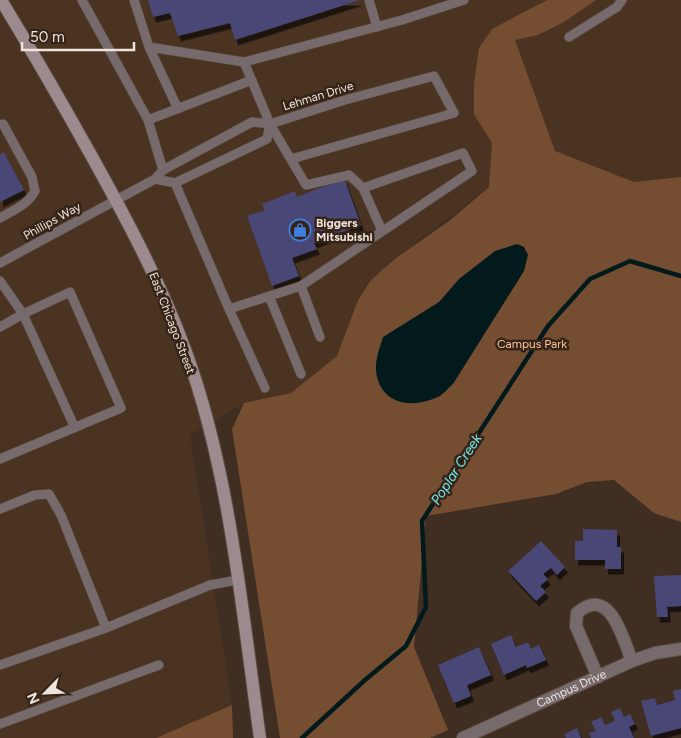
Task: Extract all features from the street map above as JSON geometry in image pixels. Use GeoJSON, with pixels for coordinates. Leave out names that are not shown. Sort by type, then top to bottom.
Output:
{"type":"FeatureCollection","features":[{"type":"Feature","properties":{"kind":"main road","name":"East Chicago Street"},"geometry":{"type":"LineString","coordinates":[[1,0],[39,63],[144,253],[186,352],[217,458],[238,580],[260,738]]}},
{"type":"Feature","properties":{"kind":"street"},"geometry":{"type":"LineString","coordinates":[[598,677],[576,626],[577,613],[585,606],[597,604],[607,608],[615,619],[632,661]]}},
{"type":"Feature","properties":{"kind":"street","name":"Campus Drive"},"geometry":{"type":"LineString","coordinates":[[463,738],[632,661],[656,653],[681,648]]}},
{"type":"Feature","properties":{"kind":"lane"},"geometry":{"type":"LineString","coordinates":[[82,0],[148,120],[163,170]]}},
{"type":"Feature","properties":{"kind":"lane"},"geometry":{"type":"LineString","coordinates":[[134,0],[149,47],[178,108]]}},
{"type":"Feature","properties":{"kind":"lane"},"geometry":{"type":"LineString","coordinates":[[369,0],[377,27]]}},
{"type":"Feature","properties":{"kind":"lane"},"geometry":{"type":"LineString","coordinates":[[149,47],[244,62],[377,27],[464,0]]}},
{"type":"Feature","properties":{"kind":"lane"},"geometry":{"type":"LineString","coordinates":[[569,37],[617,7],[622,0]]}},
{"type":"Feature","properties":{"kind":"lane"},"geometry":{"type":"LineString","coordinates":[[244,62],[270,124],[306,185],[349,175],[363,188],[382,231]]}},
{"type":"Feature","properties":{"kind":"lane","name":"Lehman Drive"},"geometry":{"type":"LineString","coordinates":[[175,184],[267,139],[270,124],[345,100],[434,76],[454,113],[291,159]]}},
{"type":"Feature","properties":{"kind":"lane"},"geometry":{"type":"LineString","coordinates":[[148,120],[252,80]]}},
{"type":"Feature","properties":{"kind":"lane"},"geometry":{"type":"LineString","coordinates":[[116,200],[155,179],[163,170],[252,122],[270,124]]}},
{"type":"Feature","properties":{"kind":"lane"},"geometry":{"type":"LineString","coordinates":[[0,218],[21,207],[30,200],[35,191],[32,177],[4,124]]}},
{"type":"Feature","properties":{"kind":"lane"},"geometry":{"type":"LineString","coordinates":[[228,309],[301,286],[472,171],[463,153],[363,188]]}},
{"type":"Feature","properties":{"kind":"lane"},"geometry":{"type":"LineString","coordinates":[[155,179],[175,184],[228,309],[265,388]]}},
{"type":"Feature","properties":{"kind":"lane","name":"Phillips Way"},"geometry":{"type":"LineString","coordinates":[[0,264],[116,200]]}},
{"type":"Feature","properties":{"kind":"lane"},"geometry":{"type":"LineString","coordinates":[[0,281],[23,314],[75,428]]}},
{"type":"Feature","properties":{"kind":"lane"},"geometry":{"type":"LineString","coordinates":[[301,286],[320,337]]}},
{"type":"Feature","properties":{"kind":"lane"},"geometry":{"type":"LineString","coordinates":[[0,327],[70,292],[122,408],[0,459]]}},
{"type":"Feature","properties":{"kind":"lane"},"geometry":{"type":"LineString","coordinates":[[268,296],[301,374]]}},
{"type":"Feature","properties":{"kind":"lane"},"geometry":{"type":"LineString","coordinates":[[0,509],[35,495],[49,494],[61,515],[106,628]]}},
{"type":"Feature","properties":{"kind":"lane"},"geometry":{"type":"LineString","coordinates":[[0,665],[106,628],[203,587],[238,580]]}},
{"type":"Feature","properties":{"kind":"lane"},"geometry":{"type":"LineString","coordinates":[[0,724],[159,665]]}},
{"type":"Feature","properties":{"kind":"shaded area"},"geometry":{"type":"Polygon","coordinates":[[[0,0],[681,0],[681,177],[634,182],[489,187],[396,258],[371,280],[358,300],[337,356],[291,393],[244,403],[190,435],[232,705],[156,738],[0,738],[0,0]]]}},
{"type":"Feature","properties":{"kind":"green space","name":"Campus Park"},"geometry":{"type":"Polygon","coordinates":[[[547,0],[596,0],[564,22],[538,35],[515,40],[555,151],[634,182],[681,177],[681,522],[654,513],[614,480],[587,482],[556,494],[426,516],[414,647],[448,730],[430,738],[280,738],[232,429],[244,403],[291,393],[337,356],[358,300],[371,280],[396,258],[449,221],[489,187],[492,143],[474,114],[474,84],[479,48],[492,29],[547,0]]]}},
{"type":"Feature","properties":{"kind":"green space"},"geometry":{"type":"Polygon","coordinates":[[[232,705],[233,738],[156,738],[232,705]]]}},
{"type":"Feature","properties":{"kind":"water"},"geometry":{"type":"Polygon","coordinates":[[[517,244],[524,247],[528,255],[524,271],[453,384],[440,396],[418,403],[399,401],[384,391],[376,371],[377,358],[383,337],[439,302],[459,279],[495,251],[517,244]]]}},
{"type":"Feature","properties":{"kind":"building"},"geometry":{"type":"Polygon","coordinates":[[[148,0],[360,0],[235,40],[230,23],[178,36],[170,13],[153,17],[148,0]]]}},
{"type":"Feature","properties":{"kind":"building"},"geometry":{"type":"Polygon","coordinates":[[[4,152],[24,190],[0,202],[0,154],[4,152]]]}},
{"type":"Feature","properties":{"kind":"building"},"geometry":{"type":"Polygon","coordinates":[[[344,178],[361,225],[314,243],[317,249],[292,258],[299,276],[272,286],[247,216],[265,210],[262,204],[295,191],[297,197],[344,178]]]}},
{"type":"Feature","properties":{"kind":"building"},"geometry":{"type":"Polygon","coordinates":[[[583,529],[617,530],[617,547],[621,547],[621,569],[605,569],[605,560],[575,560],[575,541],[583,541],[583,529]]]}},
{"type":"Feature","properties":{"kind":"building"},"geometry":{"type":"Polygon","coordinates":[[[541,541],[565,567],[557,575],[551,568],[543,574],[548,579],[540,586],[546,592],[536,601],[508,571],[541,541]]]}},
{"type":"Feature","properties":{"kind":"building"},"geometry":{"type":"Polygon","coordinates":[[[681,575],[681,606],[667,607],[668,617],[657,617],[654,576],[681,575]]]}},
{"type":"Feature","properties":{"kind":"building"},"geometry":{"type":"Polygon","coordinates":[[[511,635],[516,647],[528,642],[531,649],[539,645],[546,660],[527,668],[526,665],[504,675],[491,644],[511,635]]]}},
{"type":"Feature","properties":{"kind":"building"},"geometry":{"type":"Polygon","coordinates":[[[479,647],[491,675],[467,685],[471,696],[454,703],[438,665],[479,647]]]}},
{"type":"Feature","properties":{"kind":"building"},"geometry":{"type":"Polygon","coordinates":[[[681,689],[681,728],[651,736],[641,701],[655,698],[657,705],[675,700],[673,691],[681,689]]]}},
{"type":"Feature","properties":{"kind":"building"},"geometry":{"type":"Polygon","coordinates":[[[620,708],[624,717],[630,714],[635,724],[629,727],[634,738],[591,738],[589,733],[596,731],[591,722],[601,717],[605,725],[615,721],[611,712],[620,708]]]}},
{"type":"Feature","properties":{"kind":"building"},"geometry":{"type":"Polygon","coordinates":[[[577,728],[581,738],[566,738],[564,734],[577,728]]]}},
{"type":"Feature","properties":{"kind":"waterway","name":"Poplar Creek"},"geometry":{"type":"LineString","coordinates":[[302,738],[365,680],[406,646],[426,607],[422,521],[548,326],[590,279],[630,261],[681,276]]}},
{"type":"Feature","properties":{"kind":"place","name":"Biggers Mitsubishi"},"geometry":{"type":"Point","coordinates":[300,230]}}]}
